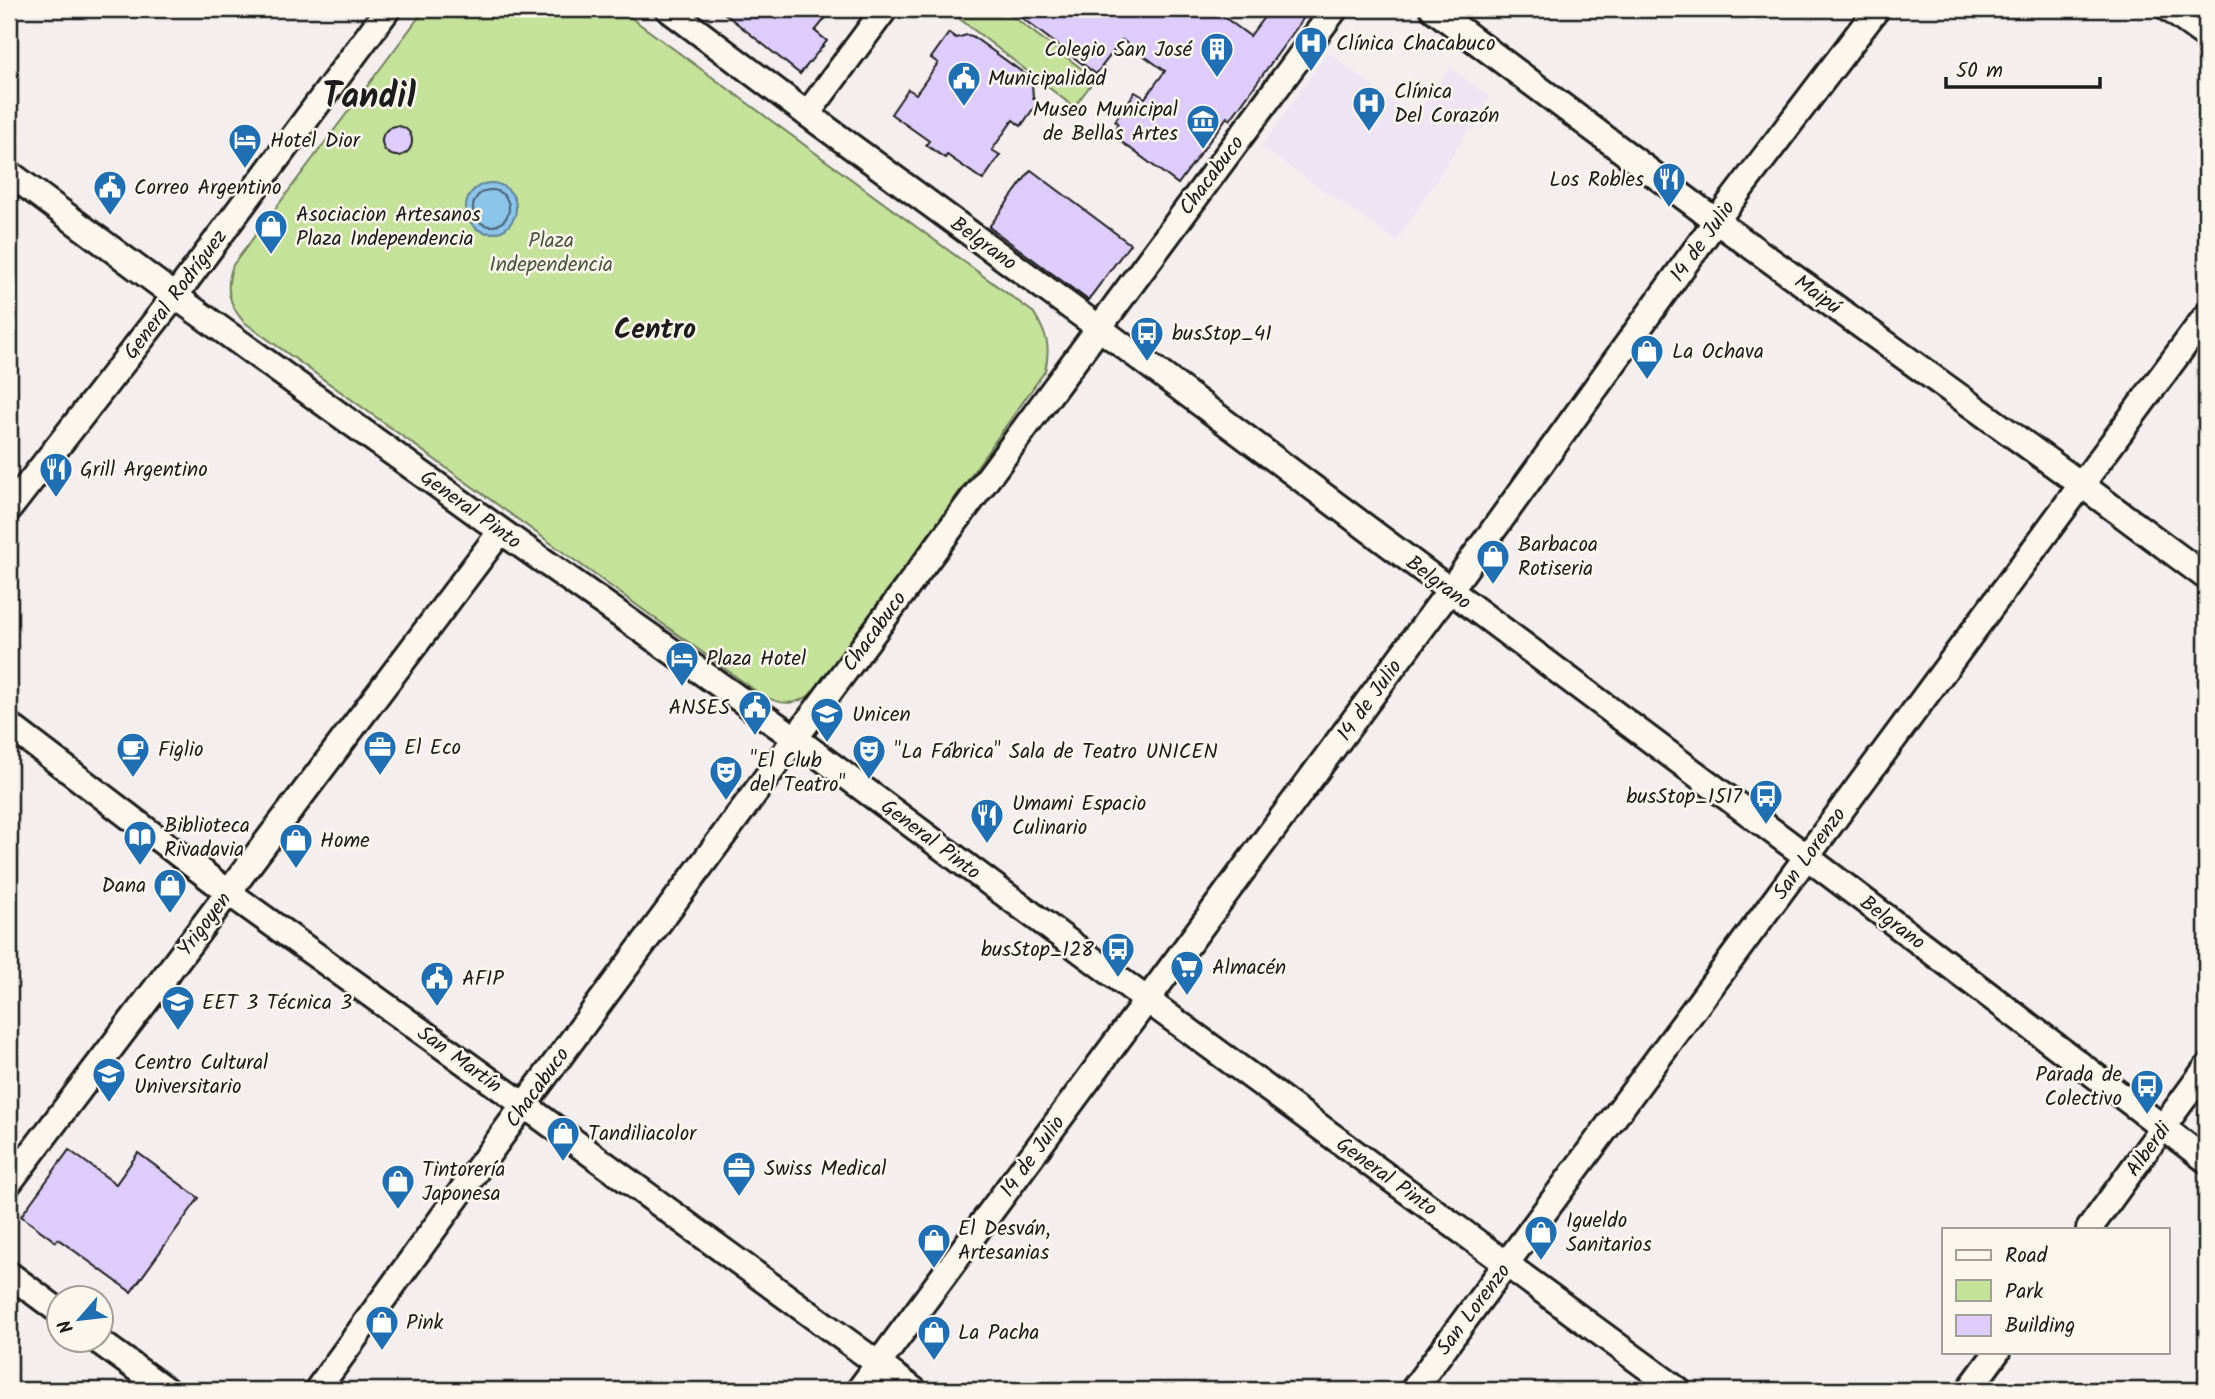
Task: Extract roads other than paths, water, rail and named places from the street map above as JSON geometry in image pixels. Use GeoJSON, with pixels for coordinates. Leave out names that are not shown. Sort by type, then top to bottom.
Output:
{"type":"FeatureCollection","features":[{"type":"Feature","properties":{"kind":"street","name":"General Rodríguez"},"geometry":{"type":"LineString","coordinates":[[9,509],[175,296],[388,9]]}},
{"type":"Feature","properties":{"kind":"street","name":"Belgrano"},"geometry":{"type":"LineString","coordinates":[[668,9],[1807,857],[2206,1160]]}},
{"type":"Feature","properties":{"kind":"street"},"geometry":{"type":"LineString","coordinates":[[807,114],[885,9]]}},
{"type":"Feature","properties":{"kind":"street","name":"Chacabuco"},"geometry":{"type":"LineString","coordinates":[[317,1390],[524,1105],[1335,9]]}},
{"type":"Feature","properties":{"kind":"street","name":"Maipú"},"geometry":{"type":"LineString","coordinates":[[1433,9],[1716,221],[2206,577]]}},
{"type":"Feature","properties":{"kind":"street","name":"14 de Julio"},"geometry":{"type":"LineString","coordinates":[[859,1390],[1450,590],[1716,221],[1877,9]]}},
{"type":"Feature","properties":{"kind":"street"},"geometry":{"type":"LineString","coordinates":[[2169,9],[2206,36]]}},
{"type":"Feature","properties":{"kind":"street","name":"General Pinto"},"geometry":{"type":"LineString","coordinates":[[9,173],[501,531],[795,738],[1678,1390]]}},
{"type":"Feature","properties":{"kind":"street","name":"San Lorenzo"},"geometry":{"type":"LineString","coordinates":[[1413,1390],[2206,316]]}},
{"type":"Feature","properties":{"kind":"street","name":"Yrigoyen"},"geometry":{"type":"LineString","coordinates":[[9,1183],[501,531]]}},
{"type":"Feature","properties":{"kind":"street","name":"San Martín"},"geometry":{"type":"LineString","coordinates":[[9,725],[228,892],[914,1390]]}},
{"type":"Feature","properties":{"kind":"street","name":"Alberdi"},"geometry":{"type":"LineString","coordinates":[[2090,1228],[2206,1068]]}},
{"type":"Feature","properties":{"kind":"street"},"geometry":{"type":"LineString","coordinates":[[9,1274],[46,1302]]}},
{"type":"Feature","properties":{"kind":"street"},"geometry":{"type":"LineString","coordinates":[[116,1353],[166,1390]]}},
{"type":"Feature","properties":{"kind":"street"},"geometry":{"type":"LineString","coordinates":[[1969,1390],[1996,1354]]}},
{"type":"Feature","properties":{"kind":"water"},"geometry":{"type":"Polygon","coordinates":[[[491,183],[508,191],[516,208],[508,225],[491,233],[474,225],[466,208],[474,191],[491,183]]]}},
{"type":"Feature","properties":{"kind":"place","name":"Clínica Chacabuco"},"geometry":{"type":"Point","coordinates":[1311,73]}},
{"type":"Feature","properties":{"kind":"place","name":"Colegio San José"},"geometry":{"type":"Point","coordinates":[1217,79]}},
{"type":"Feature","properties":{"kind":"place","name":"Municipalidad"},"geometry":{"type":"Point","coordinates":[964,108]}},
{"type":"Feature","properties":{"kind":"place","name":"Clínica Del Corazón"},"geometry":{"type":"Point","coordinates":[1369,133]}},
{"type":"Feature","properties":{"kind":"place","name":"Museo Municipal de Bellas Artes"},"geometry":{"type":"Point","coordinates":[1203,151]}},
{"type":"Feature","properties":{"kind":"place","name":"Hotel Dior"},"geometry":{"type":"Point","coordinates":[245,170]}},
{"type":"Feature","properties":{"kind":"place","name":"Los Robles"},"geometry":{"type":"Point","coordinates":[1669,209]}},
{"type":"Feature","properties":{"kind":"place","name":"Correo Argentino"},"geometry":{"type":"Point","coordinates":[110,217]}},
{"type":"Feature","properties":{"kind":"place","name":"Asociacion Artesanos Plaza Independencia"},"geometry":{"type":"Point","coordinates":[271,256]}},
{"type":"Feature","properties":{"kind":"place","name":"busStop_41"},"geometry":{"type":"Point","coordinates":[1147,363]}},
{"type":"Feature","properties":{"kind":"place","name":"La Ochava"},"geometry":{"type":"Point","coordinates":[1647,381]}},
{"type":"Feature","properties":{"kind":"place","name":"Grill Argentino"},"geometry":{"type":"Point","coordinates":[56,499]}},
{"type":"Feature","properties":{"kind":"place","name":"Barbacoa Rotiseria"},"geometry":{"type":"Point","coordinates":[1493,586]}},
{"type":"Feature","properties":{"kind":"place","name":"Plaza Hotel"},"geometry":{"type":"Point","coordinates":[682,688]}},
{"type":"Feature","properties":{"kind":"place","name":"ANSES"},"geometry":{"type":"Point","coordinates":[755,737]}},
{"type":"Feature","properties":{"kind":"place","name":"Unicen"},"geometry":{"type":"Point","coordinates":[827,744]}},
{"type":"Feature","properties":{"kind":"place","name":"El Eco"},"geometry":{"type":"Point","coordinates":[380,777]}},
{"type":"Feature","properties":{"kind":"place","name":"Figlio"},"geometry":{"type":"Point","coordinates":[133,779]}},
{"type":"Feature","properties":{"kind":"place","name":"\"La Fábrica\" Sala de Teatro UNICEN"},"geometry":{"type":"Point","coordinates":[869,781]}},
{"type":"Feature","properties":{"kind":"place","name":"\"El Club del Teatro\""},"geometry":{"type":"Point","coordinates":[726,802]}},
{"type":"Feature","properties":{"kind":"place","name":"busStop_1517"},"geometry":{"type":"Point","coordinates":[1766,826]}},
{"type":"Feature","properties":{"kind":"place","name":"Umami Espacio Culinario"},"geometry":{"type":"Point","coordinates":[987,845]}},
{"type":"Feature","properties":{"kind":"place","name":"Biblioteca Rivadavia"},"geometry":{"type":"Point","coordinates":[140,867]}},
{"type":"Feature","properties":{"kind":"place","name":"Home"},"geometry":{"type":"Point","coordinates":[296,870]}},
{"type":"Feature","properties":{"kind":"place","name":"Dana"},"geometry":{"type":"Point","coordinates":[170,915]}},
{"type":"Feature","properties":{"kind":"place","name":"busStop_128"},"geometry":{"type":"Point","coordinates":[1118,979]}},
{"type":"Feature","properties":{"kind":"place","name":"Almacén"},"geometry":{"type":"Point","coordinates":[1187,997]}},
{"type":"Feature","properties":{"kind":"place","name":"AFIP"},"geometry":{"type":"Point","coordinates":[437,1008]}},
{"type":"Feature","properties":{"kind":"place","name":"EET 3 Técnica 3"},"geometry":{"type":"Point","coordinates":[178,1032]}},
{"type":"Feature","properties":{"kind":"place","name":"Centro Cultural Universitario"},"geometry":{"type":"Point","coordinates":[109,1104]}},
{"type":"Feature","properties":{"kind":"place","name":"Parada de Colectivo"},"geometry":{"type":"Point","coordinates":[2147,1116]}},
{"type":"Feature","properties":{"kind":"place","name":"Tandiliacolor"},"geometry":{"type":"Point","coordinates":[563,1163]}},
{"type":"Feature","properties":{"kind":"place","name":"Swiss Medical"},"geometry":{"type":"Point","coordinates":[739,1198]}},
{"type":"Feature","properties":{"kind":"place","name":"Tintorería Japonesa"},"geometry":{"type":"Point","coordinates":[398,1211]}},
{"type":"Feature","properties":{"kind":"place","name":"Igueldo Sanitarios"},"geometry":{"type":"Point","coordinates":[1541,1262]}},
{"type":"Feature","properties":{"kind":"place","name":"El Desván, Artesanias"},"geometry":{"type":"Point","coordinates":[934,1270]}},
{"type":"Feature","properties":{"kind":"place","name":"Pink"},"geometry":{"type":"Point","coordinates":[382,1352]}},
{"type":"Feature","properties":{"kind":"place","name":"La Pacha"},"geometry":{"type":"Point","coordinates":[934,1362]}},
{"type":"Feature","properties":{"kind":"district","name":"Tandil"},"geometry":{"type":"Point","coordinates":[369,95]}},
{"type":"Feature","properties":{"kind":"district","name":"Centro"},"geometry":{"type":"Point","coordinates":[655,328]}},
{"type":"Feature","properties":{"kind":"park label","name":"Plaza Independencia"},"geometry":{"type":"Point","coordinates":[551,252]}}]}
